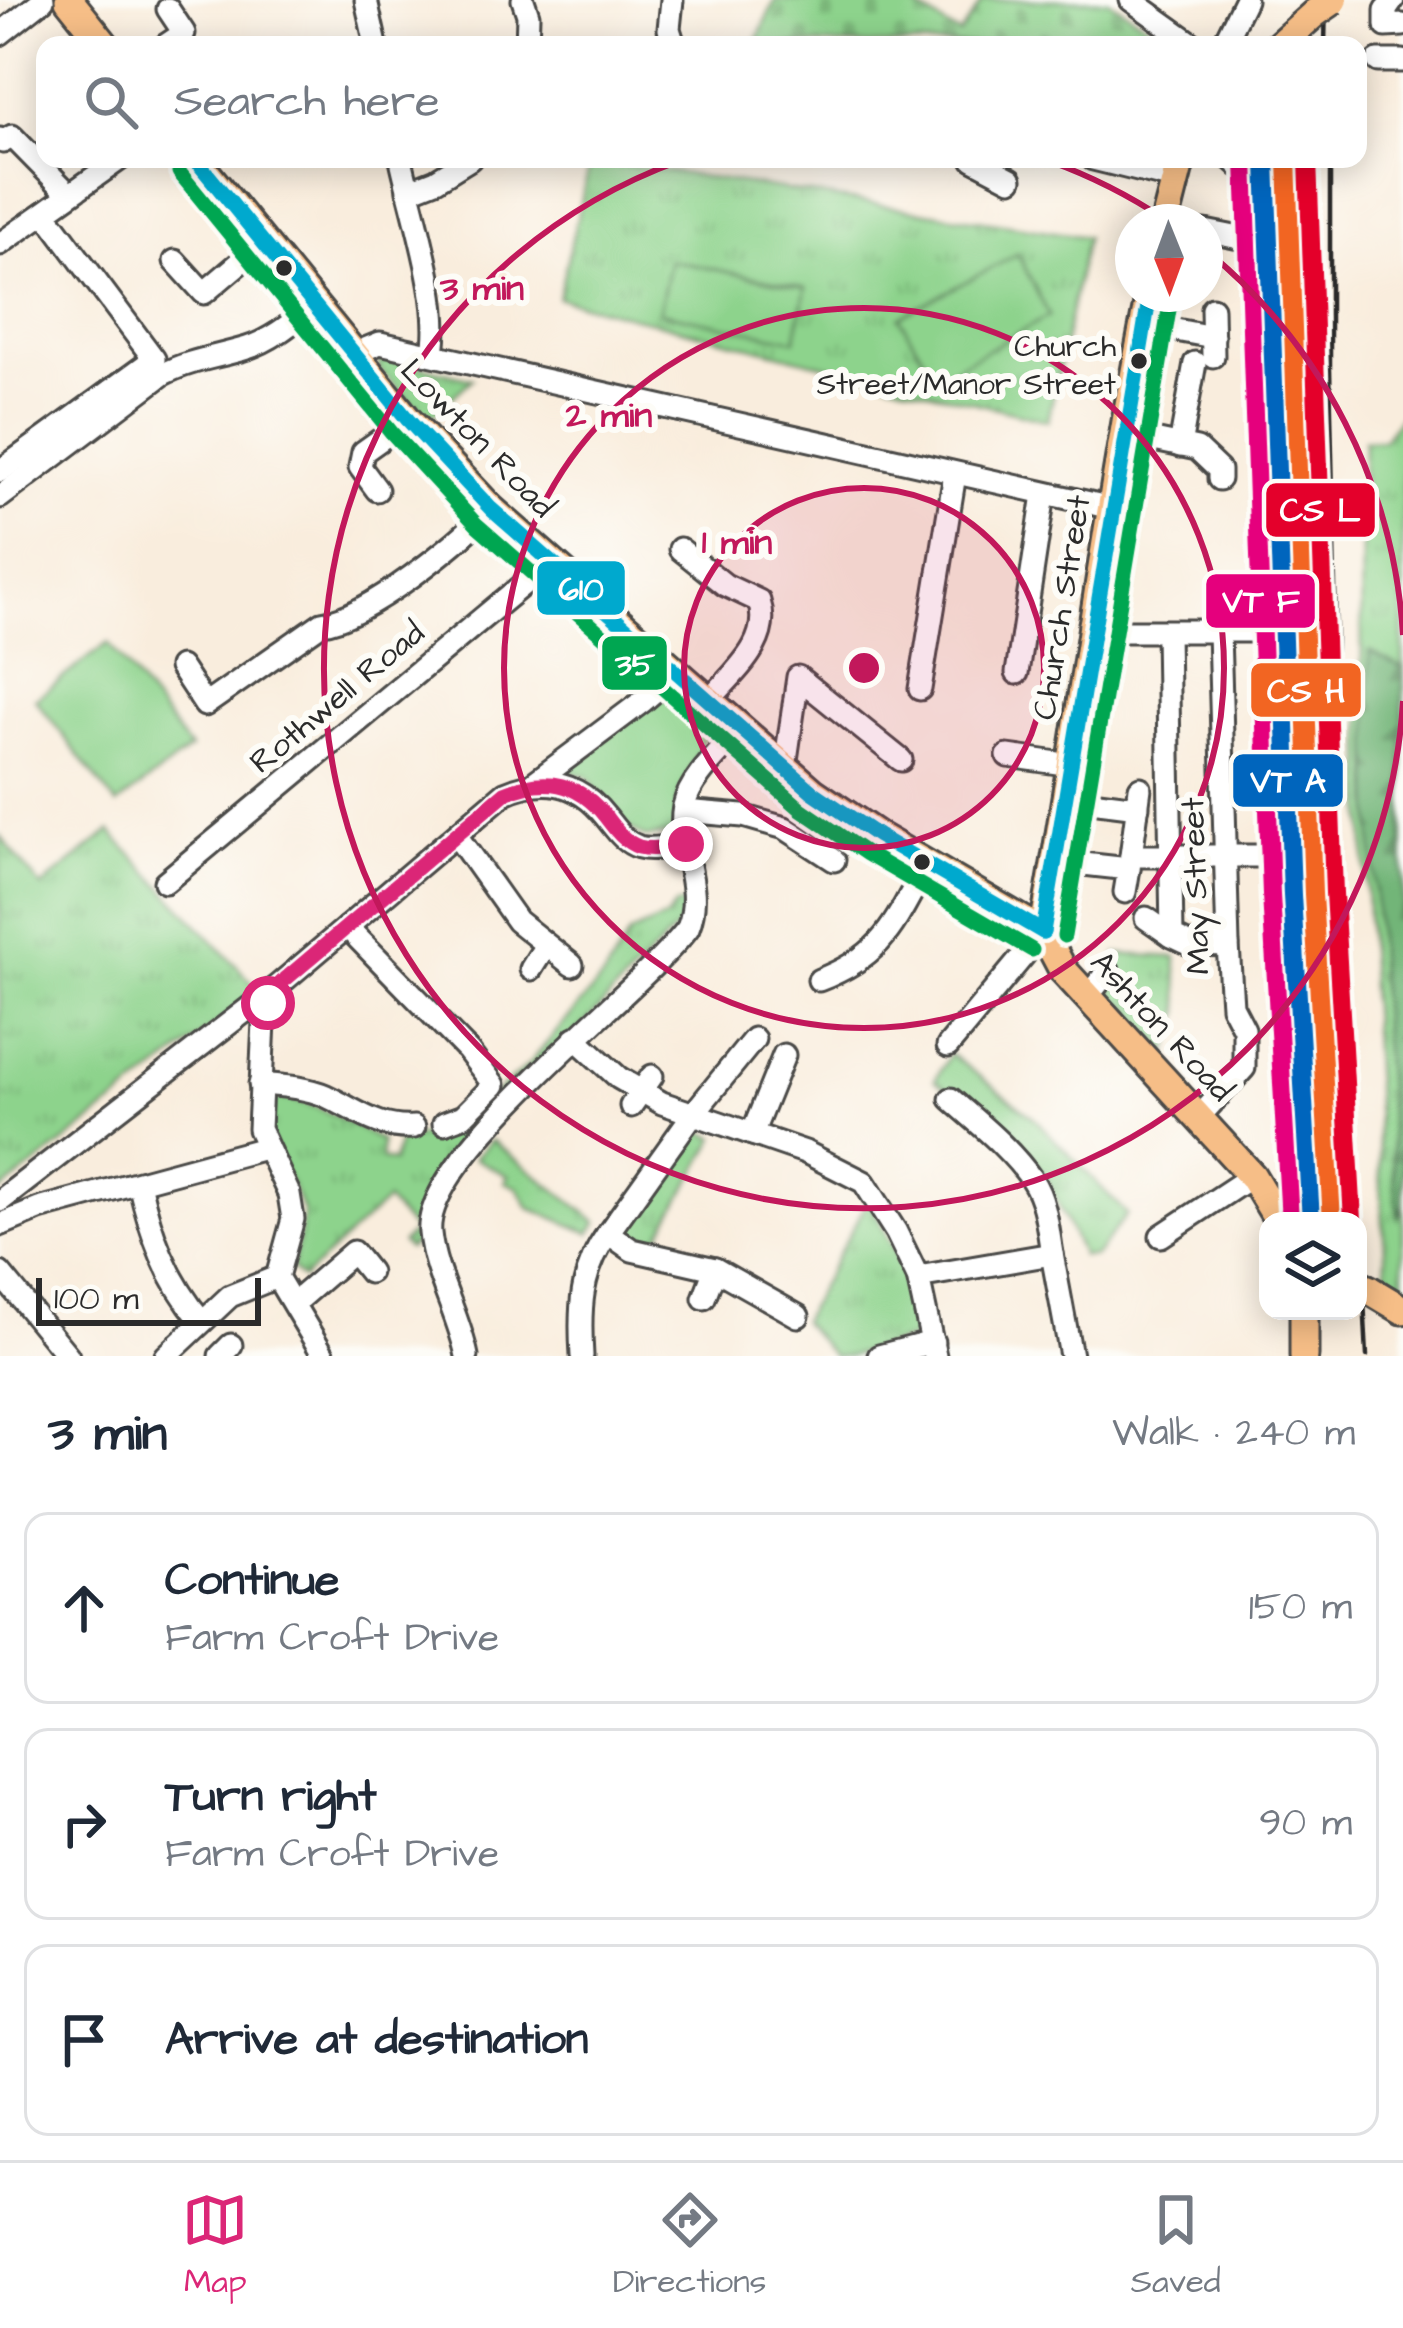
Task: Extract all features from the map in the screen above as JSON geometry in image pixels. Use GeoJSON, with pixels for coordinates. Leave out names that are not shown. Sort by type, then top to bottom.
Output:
{"type":"FeatureCollection","features":[{"type":"Feature","properties":{"kind":"main road"},"geometry":{"type":"LineString","coordinates":[[69,0],[98,36]]}},
{"type":"Feature","properties":{"kind":"main road"},"geometry":{"type":"LineString","coordinates":[[1289,36],[1317,12]]}},
{"type":"Feature","properties":{"kind":"main road","name":"Lowton Road"},"geometry":{"type":"LineString","coordinates":[[201,168],[408,421],[550,562],[813,792],[1043,932]]}},
{"type":"Feature","properties":{"kind":"main road"},"geometry":{"type":"LineString","coordinates":[[1169,204],[1178,169]]}},
{"type":"Feature","properties":{"kind":"main road","name":"Church Street"},"geometry":{"type":"LineString","coordinates":[[1043,932],[1090,625],[1146,312]]}},
{"type":"Feature","properties":{"kind":"main road","name":"Ashton Road"},"geometry":{"type":"LineString","coordinates":[[1043,932],[1057,962],[1252,1176],[1274,1212]]}},
{"type":"Feature","properties":{"kind":"main road"},"geometry":{"type":"LineString","coordinates":[[1367,1289],[1403,1310]]}},
{"type":"Feature","properties":{"kind":"main road"},"geometry":{"type":"LineString","coordinates":[[1304,1320],[1304,1356]]}},
{"type":"Feature","properties":{"kind":"street"},"geometry":{"type":"LineString","coordinates":[[0,34],[44,0]]}},
{"type":"Feature","properties":{"kind":"street"},"geometry":{"type":"LineString","coordinates":[[366,0],[374,36]]}},
{"type":"Feature","properties":{"kind":"street"},"geometry":{"type":"LineString","coordinates":[[523,0],[527,36]]}},
{"type":"Feature","properties":{"kind":"street"},"geometry":{"type":"LineString","coordinates":[[671,36],[672,0]]}},
{"type":"Feature","properties":{"kind":"street"},"geometry":{"type":"LineString","coordinates":[[1131,0],[1181,36]]}},
{"type":"Feature","properties":{"kind":"street"},"geometry":{"type":"LineString","coordinates":[[1228,36],[1246,0]]}},
{"type":"Feature","properties":{"kind":"street"},"geometry":{"type":"LineString","coordinates":[[1393,0],[1386,10],[1386,26],[1403,25]]}},
{"type":"Feature","properties":{"kind":"street"},"geometry":{"type":"LineString","coordinates":[[168,9],[184,32],[178,36]]}},
{"type":"Feature","properties":{"kind":"street"},"geometry":{"type":"LineString","coordinates":[[1378,61],[1403,61]]}},
{"type":"Feature","properties":{"kind":"street"},"geometry":{"type":"LineString","coordinates":[[0,139],[12,136],[36,160]]}},
{"type":"Feature","properties":{"kind":"street"},"geometry":{"type":"LineString","coordinates":[[43,168],[69,194]]}},
{"type":"Feature","properties":{"kind":"street"},"geometry":{"type":"LineString","coordinates":[[0,244],[107,168]]}},
{"type":"Feature","properties":{"kind":"street"},"geometry":{"type":"LineString","coordinates":[[403,168],[433,303],[436,335],[432,354]]}},
{"type":"Feature","properties":{"kind":"street"},"geometry":{"type":"LineString","coordinates":[[408,191],[455,168]]}},
{"type":"Feature","properties":{"kind":"street"},"geometry":{"type":"LineString","coordinates":[[982,168],[1011,179]]}},
{"type":"Feature","properties":{"kind":"street"},"geometry":{"type":"LineString","coordinates":[[0,471],[154,358],[45,213]]}},
{"type":"Feature","properties":{"kind":"street"},"geometry":{"type":"LineString","coordinates":[[1223,235],[1259,242]]}},
{"type":"Feature","properties":{"kind":"street"},"geometry":{"type":"LineString","coordinates":[[175,261],[203,293],[262,244]]}},
{"type":"Feature","properties":{"kind":"street"},"geometry":{"type":"LineString","coordinates":[[0,497],[163,374],[184,363],[249,347],[282,332],[312,307]]}},
{"type":"Feature","properties":{"kind":"street"},"geometry":{"type":"LineString","coordinates":[[1180,446],[1207,352],[1212,312]]}},
{"type":"Feature","properties":{"kind":"street"},"geometry":{"type":"LineString","coordinates":[[1144,324],[1207,352]]}},
{"type":"Feature","properties":{"kind":"street"},"geometry":{"type":"LineString","coordinates":[[352,354],[380,343],[1112,508]]}},
{"type":"Feature","properties":{"kind":"street"},"geometry":{"type":"LineString","coordinates":[[377,490],[360,467],[363,452],[408,421]]}},
{"type":"Feature","properties":{"kind":"street"},"geometry":{"type":"LineString","coordinates":[[1125,434],[1197,449],[1219,470],[1219,479]]}},
{"type":"Feature","properties":{"kind":"street"},"geometry":{"type":"LineString","coordinates":[[920,689],[955,475]]}},
{"type":"Feature","properties":{"kind":"street"},"geometry":{"type":"LineString","coordinates":[[1017,673],[1044,494]]}},
{"type":"Feature","properties":{"kind":"street"},"geometry":{"type":"LineString","coordinates":[[180,668],[205,705],[322,623],[342,620],[371,602],[466,534],[491,508]]}},
{"type":"Feature","properties":{"kind":"street"},"geometry":{"type":"LineString","coordinates":[[680,549],[725,585],[759,601],[764,616],[761,640],[707,703]]}},
{"type":"Feature","properties":{"kind":"street","name":"Rothwell Road"},"geometry":{"type":"LineString","coordinates":[[165,882],[550,562]]}},
{"type":"Feature","properties":{"kind":"street"},"geometry":{"type":"LineString","coordinates":[[1090,625],[1167,632],[1268,631]]}},
{"type":"Feature","properties":{"kind":"street"},"geometry":{"type":"LineString","coordinates":[[1167,632],[1172,936]]}},
{"type":"Feature","properties":{"kind":"street","name":"May Street"},"geometry":{"type":"LineString","coordinates":[[1199,1117],[1244,1068],[1244,1029],[1232,1006],[1228,945],[1219,632]]}},
{"type":"Feature","properties":{"kind":"street"},"geometry":{"type":"LineString","coordinates":[[534,783],[644,701],[670,668]]}},
{"type":"Feature","properties":{"kind":"street"},"geometry":{"type":"LineString","coordinates":[[784,767],[798,676],[901,760]]}},
{"type":"Feature","properties":{"kind":"street"},"geometry":{"type":"LineString","coordinates":[[467,1356],[430,1231],[432,1217],[461,1162],[575,1038],[688,928],[696,898],[684,811],[697,781],[740,730]]}},
{"type":"Feature","properties":{"kind":"street"},"geometry":{"type":"LineString","coordinates":[[1056,861],[1128,873],[1171,858],[1277,856],[1276,750]]}},
{"type":"Feature","properties":{"kind":"street"},"geometry":{"type":"LineString","coordinates":[[1009,754],[1072,765]]}},
{"type":"Feature","properties":{"kind":"street"},"geometry":{"type":"LineString","coordinates":[[0,1201],[275,988],[505,793],[555,782],[576,789],[596,804],[620,836],[638,846],[686,844]]}},
{"type":"Feature","properties":{"kind":"street"},"geometry":{"type":"LineString","coordinates":[[1067,798],[1139,797],[1128,873]]}},
{"type":"Feature","properties":{"kind":"street"},"geometry":{"type":"LineString","coordinates":[[684,811],[746,811],[785,828],[834,860]]}},
{"type":"Feature","properties":{"kind":"street"},"geometry":{"type":"LineString","coordinates":[[456,835],[518,921],[572,964]]}},
{"type":"Feature","properties":{"kind":"street"},"geometry":{"type":"LineString","coordinates":[[818,980],[866,957],[881,944],[926,864]]}},
{"type":"Feature","properties":{"kind":"street"},"geometry":{"type":"LineString","coordinates":[[1146,918],[1189,944],[1228,945]]}},
{"type":"Feature","properties":{"kind":"street"},"geometry":{"type":"LineString","coordinates":[[347,927],[494,1085],[463,1116],[444,1123]]}},
{"type":"Feature","properties":{"kind":"street"},"geometry":{"type":"LineString","coordinates":[[948,1046],[1043,932]]}},
{"type":"Feature","properties":{"kind":"street"},"geometry":{"type":"LineString","coordinates":[[531,969],[546,945]]}},
{"type":"Feature","properties":{"kind":"street"},"geometry":{"type":"LineString","coordinates":[[1087,997],[1108,971]]}},
{"type":"Feature","properties":{"kind":"street"},"geometry":{"type":"LineString","coordinates":[[275,988],[264,1021],[260,1129],[293,1207],[290,1236],[277,1276]]}},
{"type":"Feature","properties":{"kind":"street"},"geometry":{"type":"LineString","coordinates":[[575,1038],[619,1078],[641,1091],[805,1152],[864,1182],[918,1277],[934,1349],[901,1347],[879,1356]]}},
{"type":"Feature","properties":{"kind":"street"},"geometry":{"type":"LineString","coordinates":[[582,1356],[579,1303],[591,1256],[693,1114],[754,1039]]}},
{"type":"Feature","properties":{"kind":"street"},"geometry":{"type":"LineString","coordinates":[[752,1134],[784,1055]]}},
{"type":"Feature","properties":{"kind":"street"},"geometry":{"type":"LineString","coordinates":[[260,1084],[302,1088],[325,1096],[400,1135]]}},
{"type":"Feature","properties":{"kind":"street"},"geometry":{"type":"LineString","coordinates":[[951,1100],[1034,1182],[1046,1214],[1069,1347]]}},
{"type":"Feature","properties":{"kind":"street"},"geometry":{"type":"LineString","coordinates":[[0,1225],[39,1209],[265,1148]]}},
{"type":"Feature","properties":{"kind":"street"},"geometry":{"type":"LineString","coordinates":[[1161,1236],[1252,1176]]}},
{"type":"Feature","properties":{"kind":"street"},"geometry":{"type":"LineString","coordinates":[[139,1183],[158,1253],[201,1320]]}},
{"type":"Feature","properties":{"kind":"street"},"geometry":{"type":"LineString","coordinates":[[608,1233],[632,1250],[715,1269],[798,1316]]}},
{"type":"Feature","properties":{"kind":"street"},"geometry":{"type":"LineString","coordinates":[[294,1303],[353,1252],[369,1272]]}},
{"type":"Feature","properties":{"kind":"street"},"geometry":{"type":"LineString","coordinates":[[918,1277],[1052,1254]]}},
{"type":"Feature","properties":{"kind":"street"},"geometry":{"type":"LineString","coordinates":[[704,1298],[715,1269]]}},
{"type":"Feature","properties":{"kind":"street"},"geometry":{"type":"LineString","coordinates":[[277,1276],[324,1356]]}},
{"type":"Feature","properties":{"kind":"street"},"geometry":{"type":"LineString","coordinates":[[166,1356],[240,1290],[277,1276]]}},
{"type":"Feature","properties":{"kind":"street"},"geometry":{"type":"LineString","coordinates":[[2,1280],[68,1356]]}},
{"type":"Feature","properties":{"kind":"green space"},"geometry":{"type":"Polygon","coordinates":[[[775,0],[906,0],[960,35],[983,0],[1108,0],[1166,36],[759,36],[775,0]]]}},
{"type":"Feature","properties":{"kind":"green space"},"geometry":{"type":"Polygon","coordinates":[[[589,168],[648,168],[1086,237],[1048,421],[558,298],[589,168]]]}},
{"type":"Feature","properties":{"kind":"green space"},"geometry":{"type":"Polygon","coordinates":[[[1018,254],[1049,316],[936,378],[899,317],[1018,254]]]}},
{"type":"Feature","properties":{"kind":"green space"},"geometry":{"type":"Polygon","coordinates":[[[670,260],[806,288],[795,340],[659,312],[670,260]]]}},
{"type":"Feature","properties":{"kind":"green space"},"geometry":{"type":"Polygon","coordinates":[[[384,357],[472,379],[428,420],[378,368],[384,357]]]}},
{"type":"Feature","properties":{"kind":"green space"},"geometry":{"type":"Polygon","coordinates":[[[1403,413],[1403,1292],[1387,1284],[1369,968],[1362,652],[1364,441],[1383,440],[1403,413]]]}},
{"type":"Feature","properties":{"kind":"green space"},"geometry":{"type":"Polygon","coordinates":[[[108,643],[190,749],[117,805],[35,699],[108,643]]]}},
{"type":"Feature","properties":{"kind":"green space"},"geometry":{"type":"Polygon","coordinates":[[[1369,651],[1403,668],[1403,1207],[1398,1217],[1377,934],[1369,651]]]}},
{"type":"Feature","properties":{"kind":"green space"},"geometry":{"type":"Polygon","coordinates":[[[665,689],[707,732],[678,799],[677,833],[645,838],[619,821],[587,776],[563,771],[665,689]]]}},
{"type":"Feature","properties":{"kind":"green space"},"geometry":{"type":"Polygon","coordinates":[[[110,831],[260,991],[0,1192],[0,836],[41,887],[110,831]]]}},
{"type":"Feature","properties":{"kind":"green space"},"geometry":{"type":"Polygon","coordinates":[[[685,904],[681,923],[438,1177],[423,1205],[419,1241],[408,1249],[402,1243],[414,1231],[386,1201],[302,1279],[292,1269],[304,1213],[269,1139],[264,1100],[294,1100],[339,1118],[381,1141],[381,1159],[393,1162],[399,1141],[455,1128],[526,1067],[603,978],[630,934],[685,904]]]}},
{"type":"Feature","properties":{"kind":"green space"},"geometry":{"type":"Polygon","coordinates":[[[1117,954],[1176,957],[1181,1013],[1167,1055],[1101,1001],[1122,978],[1113,968],[1117,954]]]}},
{"type":"Feature","properties":{"kind":"green space"},"geometry":{"type":"Polygon","coordinates":[[[950,1054],[1032,1116],[1127,1214],[1095,1256],[1082,1256],[1045,1175],[1011,1134],[935,1080],[950,1054]]]}},
{"type":"Feature","properties":{"kind":"green space"},"geometry":{"type":"Polygon","coordinates":[[[693,1128],[716,1138],[653,1246],[620,1230],[693,1128]]]}},
{"type":"Feature","properties":{"kind":"green space"},"geometry":{"type":"Polygon","coordinates":[[[491,1140],[598,1222],[590,1233],[529,1208],[518,1188],[505,1182],[508,1176],[474,1158],[491,1140]]]}},
{"type":"Feature","properties":{"kind":"green space"},"geometry":{"type":"Polygon","coordinates":[[[869,1199],[909,1281],[923,1336],[833,1356],[801,1321],[869,1199]]]}},
{"type":"Feature","properties":{"kind":"railway"},"geometry":{"type":"LineString","coordinates":[[1325,36],[1326,0]]}},
{"type":"Feature","properties":{"kind":"railway"},"geometry":{"type":"LineString","coordinates":[[1330,168],[1342,882],[1367,1356]]}},
{"type":"Feature","properties":{"kind":"transit line","name":"610"},"geometry":{"type":"LineString","coordinates":[[202,168],[408,420],[491,509],[813,792],[878,836],[1043,932]]}},
{"type":"Feature","properties":{"kind":"transit line"},"geometry":{"type":"LineString","coordinates":[[1245,168],[1271,895],[1289,1212]]}},
{"type":"Feature","properties":{"kind":"transit line"},"geometry":{"type":"LineString","coordinates":[[1266,168],[1292,895],[1310,1212]]}},
{"type":"Feature","properties":{"kind":"transit line"},"geometry":{"type":"LineString","coordinates":[[1287,168],[1313,894],[1331,1212]]}},
{"type":"Feature","properties":{"kind":"transit line"},"geometry":{"type":"LineString","coordinates":[[1308,168],[1334,893],[1353,1212]]}},
{"type":"Feature","properties":{"kind":"transit line","name":"35"},"geometry":{"type":"LineString","coordinates":[[179,172],[392,433],[477,525],[801,809],[867,854],[1032,950]]}},
{"type":"Feature","properties":{"kind":"transit line","name":"610"},"geometry":{"type":"LineString","coordinates":[[1043,932],[1147,312]]}},
{"type":"Feature","properties":{"kind":"transit line","name":"35"},"geometry":{"type":"LineString","coordinates":[[1064,936],[1169,312]]}},
{"type":"Feature","properties":{"kind":"place","name":"Church Street/Manor Street"},"geometry":{"type":"Point","coordinates":[1139,361]}},
{"type":"Feature","properties":{"kind":"route"},"geometry":{"type":"LineString","coordinates":[[268,1003],[275,988],[505,793],[519,787],[555,782],[576,789],[596,804],[620,836],[638,846],[686,844]]}}]}
